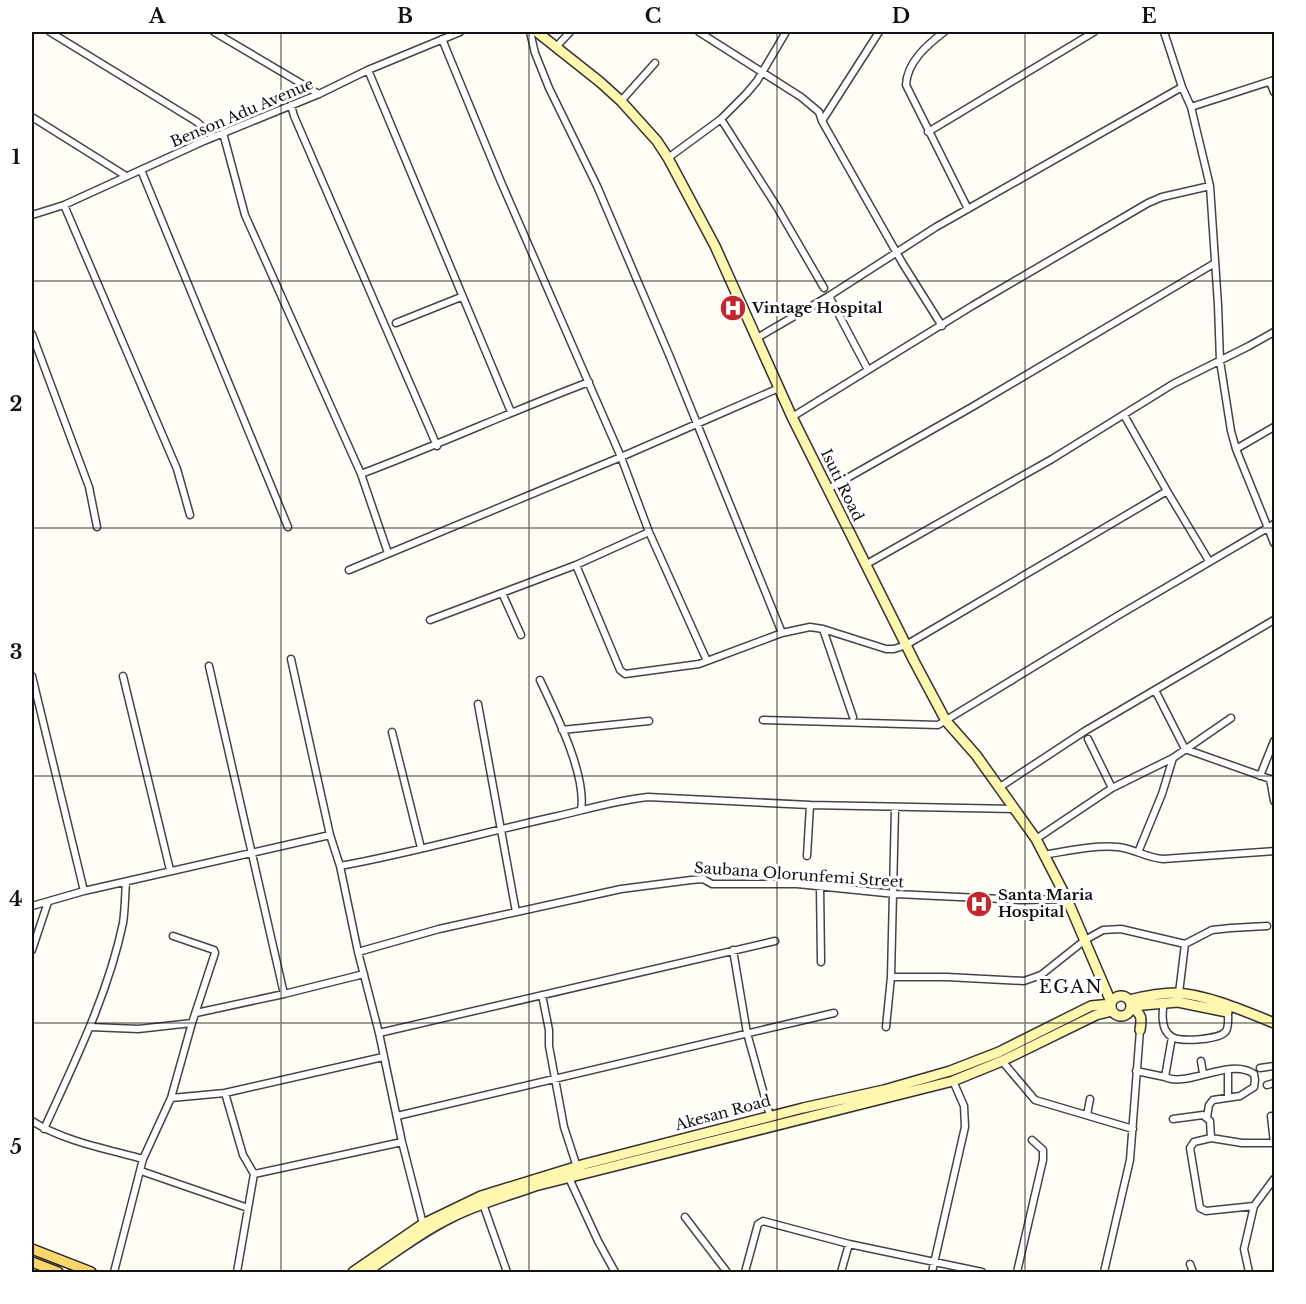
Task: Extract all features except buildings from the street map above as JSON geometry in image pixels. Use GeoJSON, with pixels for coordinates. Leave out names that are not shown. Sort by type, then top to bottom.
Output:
{"type":"FeatureCollection","features":[{"type":"Feature","properties":{"kind":"main road"},"geometry":{"type":"LineString","coordinates":[[32,1249],[91,1272]]}},
{"type":"Feature","properties":{"kind":"main road"},"geometry":{"type":"LineString","coordinates":[[32,1262],[58,1272]]}},
{"type":"Feature","properties":{"kind":"street"},"geometry":{"type":"LineString","coordinates":[[50,32],[197,122],[213,137]]}},
{"type":"Feature","properties":{"kind":"street"},"geometry":{"type":"LineString","coordinates":[[213,32],[319,94]]}},
{"type":"Feature","properties":{"kind":"street","name":"Benson Adu Avenue"},"geometry":{"type":"LineString","coordinates":[[32,215],[64,205],[213,137],[319,94],[368,70],[460,32]]}},
{"type":"Feature","properties":{"kind":"street"},"geometry":{"type":"LineString","coordinates":[[530,32],[535,53],[549,87],[597,186],[782,633]]}},
{"type":"Feature","properties":{"kind":"street","name":"Isuti Road"},"geometry":{"type":"LineString","coordinates":[[537,32],[557,46],[621,101],[669,158],[716,246],[778,388],[864,566],[946,721],[976,755],[1036,838],[1067,899],[1113,1004]]}},
{"type":"Feature","properties":{"kind":"street"},"geometry":{"type":"LineString","coordinates":[[557,46],[570,32]]}},
{"type":"Feature","properties":{"kind":"street"},"geometry":{"type":"LineString","coordinates":[[699,32],[762,70],[819,112],[897,252],[942,326]]}},
{"type":"Feature","properties":{"kind":"street"},"geometry":{"type":"LineString","coordinates":[[669,158],[721,118],[753,86],[786,32]]}},
{"type":"Feature","properties":{"kind":"street"},"geometry":{"type":"LineString","coordinates":[[822,121],[879,32]]}},
{"type":"Feature","properties":{"kind":"street"},"geometry":{"type":"LineString","coordinates":[[944,32],[917,56],[906,79],[906,86],[927,132],[968,209]]}},
{"type":"Feature","properties":{"kind":"street"},"geometry":{"type":"LineString","coordinates":[[927,132],[1094,32]]}},
{"type":"Feature","properties":{"kind":"street"},"geometry":{"type":"LineString","coordinates":[[1164,32],[1191,107],[1210,186],[1220,361],[1231,431],[1236,449],[1272,526],[1275,543]]}},
{"type":"Feature","properties":{"kind":"street"},"geometry":{"type":"LineString","coordinates":[[442,39],[501,182],[621,457],[649,532],[707,661]]}},
{"type":"Feature","properties":{"kind":"street"},"geometry":{"type":"LineString","coordinates":[[621,101],[655,63]]}},
{"type":"Feature","properties":{"kind":"street"},"geometry":{"type":"LineString","coordinates":[[368,70],[511,412]]}},
{"type":"Feature","properties":{"kind":"street"},"geometry":{"type":"LineString","coordinates":[[1191,107],[1272,81],[1275,92]]}},
{"type":"Feature","properties":{"kind":"street"},"geometry":{"type":"LineString","coordinates":[[757,338],[829,296],[928,231],[1182,87]]}},
{"type":"Feature","properties":{"kind":"street"},"geometry":{"type":"LineString","coordinates":[[291,105],[437,446]]}},
{"type":"Feature","properties":{"kind":"street"},"geometry":{"type":"LineString","coordinates":[[32,117],[126,176]]}},
{"type":"Feature","properties":{"kind":"street"},"geometry":{"type":"LineString","coordinates":[[721,118],[824,288]]}},
{"type":"Feature","properties":{"kind":"street"},"geometry":{"type":"LineString","coordinates":[[223,133],[245,215],[362,474],[388,554]]}},
{"type":"Feature","properties":{"kind":"street"},"geometry":{"type":"LineString","coordinates":[[141,170],[288,527]]}},
{"type":"Feature","properties":{"kind":"street"},"geometry":{"type":"LineString","coordinates":[[792,417],[1154,200],[1210,186]]}},
{"type":"Feature","properties":{"kind":"street"},"geometry":{"type":"LineString","coordinates":[[64,205],[177,469],[190,516]]}},
{"type":"Feature","properties":{"kind":"street"},"geometry":{"type":"LineString","coordinates":[[828,489],[972,407],[1215,263]]}},
{"type":"Feature","properties":{"kind":"street"},"geometry":{"type":"LineString","coordinates":[[829,296],[868,370]]}},
{"type":"Feature","properties":{"kind":"street"},"geometry":{"type":"LineString","coordinates":[[396,323],[461,297]]}},
{"type":"Feature","properties":{"kind":"street"},"geometry":{"type":"LineString","coordinates":[[864,566],[1042,465],[1173,384],[1275,332]]}},
{"type":"Feature","properties":{"kind":"street"},"geometry":{"type":"LineString","coordinates":[[32,334],[89,487],[98,527]]}},
{"type":"Feature","properties":{"kind":"street"},"geometry":{"type":"LineString","coordinates":[[362,474],[437,446],[511,412],[589,381]]}},
{"type":"Feature","properties":{"kind":"street"},"geometry":{"type":"LineString","coordinates":[[349,570],[621,457],[778,388]]}},
{"type":"Feature","properties":{"kind":"street"},"geometry":{"type":"LineString","coordinates":[[1124,415],[1209,561]]}},
{"type":"Feature","properties":{"kind":"street"},"geometry":{"type":"LineString","coordinates":[[1236,449],[1275,427]]}},
{"type":"Feature","properties":{"kind":"street"},"geometry":{"type":"LineString","coordinates":[[576,565],[620,670],[625,675],[707,661],[782,633],[810,627],[823,628],[886,649],[894,649],[906,645],[1167,491]]}},
{"type":"Feature","properties":{"kind":"street"},"geometry":{"type":"LineString","coordinates":[[763,720],[932,726],[946,721],[1209,561],[1272,526]]}},
{"type":"Feature","properties":{"kind":"street"},"geometry":{"type":"LineString","coordinates":[[430,620],[576,565],[649,532]]}},
{"type":"Feature","properties":{"kind":"street"},"geometry":{"type":"LineString","coordinates":[[502,593],[521,635]]}},
{"type":"Feature","properties":{"kind":"street"},"geometry":{"type":"LineString","coordinates":[[1000,787],[1085,732],[1226,651],[1275,620]]}},
{"type":"Feature","properties":{"kind":"street"},"geometry":{"type":"LineString","coordinates":[[823,628],[853,717]]}},
{"type":"Feature","properties":{"kind":"street"},"geometry":{"type":"LineString","coordinates":[[291,659],[330,835],[340,866],[402,1142],[423,1224]]}},
{"type":"Feature","properties":{"kind":"street"},"geometry":{"type":"LineString","coordinates":[[209,666],[284,994]]}},
{"type":"Feature","properties":{"kind":"street"},"geometry":{"type":"LineString","coordinates":[[32,676],[84,891]]}},
{"type":"Feature","properties":{"kind":"street"},"geometry":{"type":"LineString","coordinates":[[123,676],[170,870]]}},
{"type":"Feature","properties":{"kind":"street"},"geometry":{"type":"LineString","coordinates":[[540,680],[567,738],[582,791],[581,810]]}},
{"type":"Feature","properties":{"kind":"street"},"geometry":{"type":"LineString","coordinates":[[1155,690],[1185,749],[1272,779],[1275,801]]}},
{"type":"Feature","properties":{"kind":"street"},"geometry":{"type":"LineString","coordinates":[[478,704],[516,912]]}},
{"type":"Feature","properties":{"kind":"street"},"geometry":{"type":"LineString","coordinates":[[1036,838],[1112,788],[1173,758],[1232,718]]}},
{"type":"Feature","properties":{"kind":"street"},"geometry":{"type":"LineString","coordinates":[[562,730],[649,721]]}},
{"type":"Feature","properties":{"kind":"street"},"geometry":{"type":"LineString","coordinates":[[392,732],[421,848]]}},
{"type":"Feature","properties":{"kind":"street"},"geometry":{"type":"LineString","coordinates":[[1088,739],[1112,788]]}},
{"type":"Feature","properties":{"kind":"street"},"geometry":{"type":"LineString","coordinates":[[1260,776],[1275,741]]}},
{"type":"Feature","properties":{"kind":"street"},"geometry":{"type":"LineString","coordinates":[[1139,850],[1162,794],[1173,758]]}},
{"type":"Feature","properties":{"kind":"street"},"geometry":{"type":"LineString","coordinates":[[340,866],[403,854],[581,810],[648,797],[895,808],[1015,809]]}},
{"type":"Feature","properties":{"kind":"street"},"geometry":{"type":"LineString","coordinates":[[807,856],[810,805]]}},
{"type":"Feature","properties":{"kind":"street"},"geometry":{"type":"LineString","coordinates":[[886,1027],[895,894],[895,808]]}},
{"type":"Feature","properties":{"kind":"street"},"geometry":{"type":"LineString","coordinates":[[32,906],[170,870],[330,835]]}},
{"type":"Feature","properties":{"kind":"street"},"geometry":{"type":"LineString","coordinates":[[1043,855],[1100,847],[1139,850],[1149,856],[1163,859],[1275,851]]}},
{"type":"Feature","properties":{"kind":"street","name":"Saubana Olorunfemi Street"},"geometry":{"type":"LineString","coordinates":[[358,952],[439,929],[516,912],[646,884],[692,879],[703,879],[712,884],[820,886],[895,894],[1021,900],[1067,899]]}},
{"type":"Feature","properties":{"kind":"street"},"geometry":{"type":"LineString","coordinates":[[44,1129],[90,1027],[123,921],[126,882]]}},
{"type":"Feature","properties":{"kind":"street"},"geometry":{"type":"LineString","coordinates":[[820,886],[821,962]]}},
{"type":"Feature","properties":{"kind":"street"},"geometry":{"type":"LineString","coordinates":[[32,950],[48,902]]}},
{"type":"Feature","properties":{"kind":"street"},"geometry":{"type":"LineString","coordinates":[[891,977],[1024,981],[1041,975],[1085,940],[1103,930],[1121,929],[1185,944],[1212,930],[1267,927]]}},
{"type":"Feature","properties":{"kind":"street"},"geometry":{"type":"LineString","coordinates":[[114,1272],[143,1158],[171,1098],[192,1023],[216,953],[214,950],[173,936]]}},
{"type":"Feature","properties":{"kind":"street"},"geometry":{"type":"LineString","coordinates":[[379,1033],[776,941]]}},
{"type":"Feature","properties":{"kind":"street"},"geometry":{"type":"LineString","coordinates":[[1179,993],[1185,944]]}},
{"type":"Feature","properties":{"kind":"street"},"geometry":{"type":"LineString","coordinates":[[734,950],[747,1033],[770,1116]]}},
{"type":"Feature","properties":{"kind":"street"},"geometry":{"type":"LineString","coordinates":[[196,1013],[364,974]]}},
{"type":"Feature","properties":{"kind":"street"},"geometry":{"type":"LineString","coordinates":[[1104,1272],[1126,1178],[1142,1018],[1130,1006],[1124,996],[1113,1004],[1115,1015],[1122,1017],[1130,1006],[1145,1000],[1179,993],[1213,1001],[1275,1026]]}},
{"type":"Feature","properties":{"kind":"street"},"geometry":{"type":"LineString","coordinates":[[543,995],[564,1127],[577,1167]]}},
{"type":"Feature","properties":{"kind":"street"},"geometry":{"type":"LineString","coordinates":[[1145,1000],[1178,1002],[1228,1012],[1275,1026]]}},
{"type":"Feature","properties":{"kind":"street"},"geometry":{"type":"LineString","coordinates":[[1164,1002],[1161,1017],[1172,1037],[1196,1040],[1222,1035],[1227,1030],[1228,1012]]}},
{"type":"Feature","properties":{"kind":"street","name":"Akesan Road"},"geometry":{"type":"LineString","coordinates":[[353,1272],[423,1224],[481,1196],[577,1167],[770,1116],[884,1090],[950,1071],[999,1052],[1091,1006],[1113,1004]]}},
{"type":"Feature","properties":{"kind":"street","name":"Akesan Road"},"geometry":{"type":"LineString","coordinates":[[366,1272],[418,1235],[483,1204],[535,1186],[699,1143],[953,1081],[1002,1062],[1096,1016],[1113,1004]]}},
{"type":"Feature","properties":{"kind":"street"},"geometry":{"type":"LineString","coordinates":[[1091,1006],[1096,1016]]}},
{"type":"Feature","properties":{"kind":"street"},"geometry":{"type":"LineString","coordinates":[[397,1116],[834,1013]]}},
{"type":"Feature","properties":{"kind":"street"},"geometry":{"type":"LineString","coordinates":[[90,1027],[138,1029],[192,1023]]}},
{"type":"Feature","properties":{"kind":"street"},"geometry":{"type":"LineString","coordinates":[[1165,1077],[1172,1037]]}},
{"type":"Feature","properties":{"kind":"street"},"geometry":{"type":"LineString","coordinates":[[171,1098],[225,1093],[383,1058]]}},
{"type":"Feature","properties":{"kind":"street"},"geometry":{"type":"LineString","coordinates":[[1201,1061],[1203,1073]]}},
{"type":"Feature","properties":{"kind":"street"},"geometry":{"type":"LineString","coordinates":[[1002,1062],[1032,1098],[1132,1129]]}},
{"type":"Feature","properties":{"kind":"street"},"geometry":{"type":"LineString","coordinates":[[1260,1068],[1275,1066]]}},
{"type":"Feature","properties":{"kind":"street"},"geometry":{"type":"LineString","coordinates":[[1136,1071],[1180,1081],[1203,1073],[1246,1070],[1254,1074],[1254,1088],[1240,1096],[1215,1099],[1211,1102],[1207,1117]]}},
{"type":"Feature","properties":{"kind":"street"},"geometry":{"type":"LineString","coordinates":[[1227,1097],[1228,1071]]}},
{"type":"Feature","properties":{"kind":"street"},"geometry":{"type":"LineString","coordinates":[[932,1272],[966,1127],[964,1106],[953,1081]]}},
{"type":"Feature","properties":{"kind":"street"},"geometry":{"type":"LineString","coordinates":[[1267,1085],[1275,1083]]}},
{"type":"Feature","properties":{"kind":"street"},"geometry":{"type":"LineString","coordinates":[[225,1093],[243,1155],[254,1174],[237,1272]]}},
{"type":"Feature","properties":{"kind":"street"},"geometry":{"type":"LineString","coordinates":[[1087,1115],[1090,1099]]}},
{"type":"Feature","properties":{"kind":"street"},"geometry":{"type":"LineString","coordinates":[[1173,1119],[1203,1115],[1210,1121],[1211,1138]]}},
{"type":"Feature","properties":{"kind":"street"},"geometry":{"type":"LineString","coordinates":[[1254,1206],[1206,1211],[1200,1208],[1190,1148],[1194,1143],[1211,1138],[1242,1143],[1274,1141],[1271,1116]]}},
{"type":"Feature","properties":{"kind":"street"},"geometry":{"type":"LineString","coordinates":[[32,1122],[44,1129],[89,1145],[143,1158]]}},
{"type":"Feature","properties":{"kind":"street"},"geometry":{"type":"LineString","coordinates":[[1017,1272],[1044,1155],[1043,1150],[1032,1140]]}},
{"type":"Feature","properties":{"kind":"street"},"geometry":{"type":"LineString","coordinates":[[254,1174],[402,1142]]}},
{"type":"Feature","properties":{"kind":"street"},"geometry":{"type":"LineString","coordinates":[[141,1171],[248,1208]]}},
{"type":"Feature","properties":{"kind":"street"},"geometry":{"type":"LineString","coordinates":[[569,1178],[615,1272]]}},
{"type":"Feature","properties":{"kind":"street"},"geometry":{"type":"LineString","coordinates":[[1249,1272],[1244,1249],[1254,1206],[1275,1179]]}},
{"type":"Feature","properties":{"kind":"street"},"geometry":{"type":"LineString","coordinates":[[483,1204],[507,1272]]}},
{"type":"Feature","properties":{"kind":"street"},"geometry":{"type":"LineString","coordinates":[[685,1217],[727,1272]]}},
{"type":"Feature","properties":{"kind":"street"},"geometry":{"type":"LineString","coordinates":[[745,1272],[758,1224],[763,1221],[849,1244],[982,1272]]}},
{"type":"Feature","properties":{"kind":"street"},"geometry":{"type":"LineString","coordinates":[[842,1272],[849,1244]]}},
{"type":"Feature","properties":{"kind":"street"},"geometry":{"type":"LineString","coordinates":[[1190,1264],[1193,1272]]}},
{"type":"Feature","properties":{"kind":"place","name":"Vintage Hospital"},"geometry":{"type":"Point","coordinates":[733,308]}},
{"type":"Feature","properties":{"kind":"place","name":"Santa Maria Hospital"},"geometry":{"type":"Point","coordinates":[979,904]}},
{"type":"Feature","properties":{"kind":"district","name":"EGAN"},"geometry":{"type":"Point","coordinates":[1071,987]}}]}
